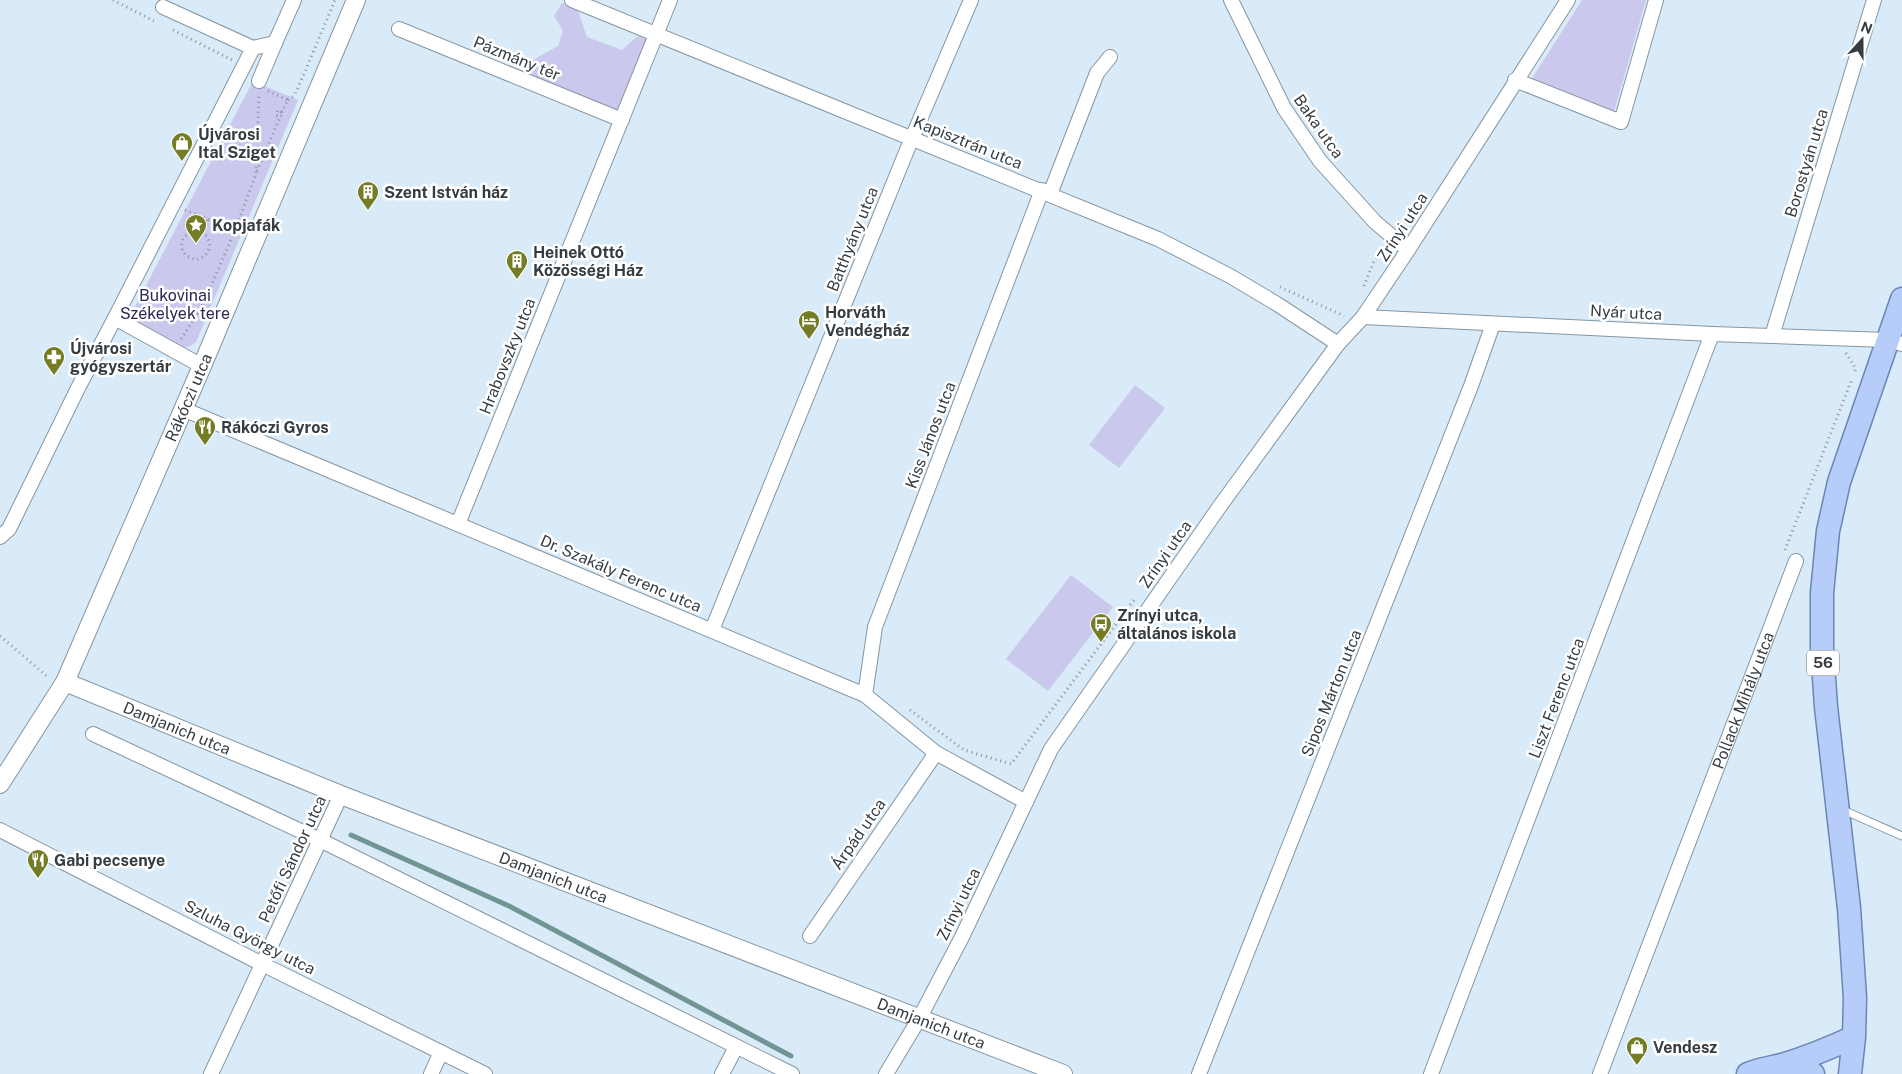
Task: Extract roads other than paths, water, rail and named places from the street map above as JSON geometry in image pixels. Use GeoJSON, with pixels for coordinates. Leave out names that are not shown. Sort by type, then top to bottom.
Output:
{"type":"FeatureCollection","features":[{"type":"Feature","properties":{"kind":"main road","name":"56"},"geometry":{"type":"LineString","coordinates":[[1850,1074],[1854,1037],[1854,998],[1849,908],[1824,679],[1821,619],[1824,567],[1832,507],[1839,482],[1894,342],[1902,299]]}},
{"type":"Feature","properties":{"kind":"main road"},"geometry":{"type":"LineString","coordinates":[[1748,1074],[1825,1051],[1854,1037]]}},
{"type":"Feature","properties":{"kind":"main road"},"geometry":{"type":"LineString","coordinates":[[1779,1066],[1813,1074]]}},
{"type":"Feature","properties":{"kind":"street"},"geometry":{"type":"LineString","coordinates":[[259,84],[274,43],[294,0]]}},
{"type":"Feature","properties":{"kind":"street","name":"Rákóczi utca"},"geometry":{"type":"LineString","coordinates":[[0,784],[63,685],[202,366],[356,0]]}},
{"type":"Feature","properties":{"kind":"street","name":"Kapisztrán utca"},"geometry":{"type":"LineString","coordinates":[[572,0],[1158,239],[1230,276],[1338,344]]}},
{"type":"Feature","properties":{"kind":"street","name":"Hrabovszky utca"},"geometry":{"type":"LineString","coordinates":[[458,524],[670,0]]}},
{"type":"Feature","properties":{"kind":"street","name":"Batthyány utca"},"geometry":{"type":"LineString","coordinates":[[712,630],[912,138],[971,0]]}},
{"type":"Feature","properties":{"kind":"street","name":"Baka utca"},"geometry":{"type":"LineString","coordinates":[[1231,0],[1284,108],[1320,161],[1375,222],[1408,250]]}},
{"type":"Feature","properties":{"kind":"street","name":"Zrínyi utca"},"geometry":{"type":"LineString","coordinates":[[886,1074],[919,1020],[962,937],[1051,749],[1220,506],[1338,344],[1363,317],[1568,0]]}},
{"type":"Feature","properties":{"kind":"street"},"geometry":{"type":"LineString","coordinates":[[1515,80],[1622,122],[1656,0]]}},
{"type":"Feature","properties":{"kind":"street","name":"Borostyán utca"},"geometry":{"type":"LineString","coordinates":[[1772,336],[1874,0]]}},
{"type":"Feature","properties":{"kind":"street"},"geometry":{"type":"LineString","coordinates":[[163,7],[253,48],[274,43]]}},
{"type":"Feature","properties":{"kind":"street","name":"Pázmány tér"},"geometry":{"type":"LineString","coordinates":[[399,29],[622,120]]}},
{"type":"Feature","properties":{"kind":"street"},"geometry":{"type":"LineString","coordinates":[[0,537],[8,529],[78,388],[253,48]]}},
{"type":"Feature","properties":{"kind":"street","name":"Kiss János utca"},"geometry":{"type":"LineString","coordinates":[[864,695],[875,628],[1046,192],[1097,73],[1110,57]]}},
{"type":"Feature","properties":{"kind":"street","name":"Nyár utca"},"geometry":{"type":"LineString","coordinates":[[1363,317],[1894,342]]}},
{"type":"Feature","properties":{"kind":"street"},"geometry":{"type":"LineString","coordinates":[[115,318],[202,366]]}},
{"type":"Feature","properties":{"kind":"street","name":"Sipos Márton utca"},"geometry":{"type":"LineString","coordinates":[[1199,1074],[1464,405],[1493,324]]}},
{"type":"Feature","properties":{"kind":"street","name":"Liszt Ferenc utca"},"geometry":{"type":"LineString","coordinates":[[1432,1074],[1712,334]]}},
{"type":"Feature","properties":{"kind":"street","name":"Dr. Szakály Ferenc utca"},"geometry":{"type":"LineString","coordinates":[[183,409],[864,695],[936,753],[1026,802]]}},
{"type":"Feature","properties":{"kind":"street","name":"Pollack Mihály utca"},"geometry":{"type":"LineString","coordinates":[[1600,1074],[1796,561]]}},
{"type":"Feature","properties":{"kind":"street","name":"Damjanich utca"},"geometry":{"type":"LineString","coordinates":[[63,685],[1049,1071],[1063,1074]]}},
{"type":"Feature","properties":{"kind":"street"},"geometry":{"type":"LineString","coordinates":[[93,734],[320,840],[792,1074]]}},
{"type":"Feature","properties":{"kind":"street","name":"Árpád utca"},"geometry":{"type":"LineString","coordinates":[[810,936],[936,753]]}},
{"type":"Feature","properties":{"kind":"street","name":"Petőfi Sándor utca"},"geometry":{"type":"LineString","coordinates":[[210,1074],[341,795]]}},
{"type":"Feature","properties":{"kind":"street","name":"Szluha György utca"},"geometry":{"type":"LineString","coordinates":[[0,830],[262,964],[485,1074]]}},
{"type":"Feature","properties":{"kind":"street"},"geometry":{"type":"LineString","coordinates":[[722,1074],[736,1047]]}},
{"type":"Feature","properties":{"kind":"street"},"geometry":{"type":"LineString","coordinates":[[431,1074],[441,1052]]}},
{"type":"Feature","properties":{"kind":"lane"},"geometry":{"type":"LineString","coordinates":[[1838,808],[1902,836]]}},
{"type":"Feature","properties":{"kind":"waterway"},"geometry":{"type":"LineString","coordinates":[[351,835],[509,906],[791,1056]]}},
{"type":"Feature","properties":{"kind":"place","name":"Újvárosi Ital Sziget"},"geometry":{"type":"Point","coordinates":[182,162]}},
{"type":"Feature","properties":{"kind":"place","name":"Szent István ház"},"geometry":{"type":"Point","coordinates":[368,211]}},
{"type":"Feature","properties":{"kind":"place","name":"Kopjafák"},"geometry":{"type":"Point","coordinates":[196,244]}},
{"type":"Feature","properties":{"kind":"place","name":"Heinek Ottó Közösségi Ház"},"geometry":{"type":"Point","coordinates":[517,280]}},
{"type":"Feature","properties":{"kind":"place","name":"Horváth Vendégház"},"geometry":{"type":"Point","coordinates":[809,340]}},
{"type":"Feature","properties":{"kind":"place","name":"Újvárosi gyógyszertár"},"geometry":{"type":"Point","coordinates":[54,376]}},
{"type":"Feature","properties":{"kind":"place","name":"Rákóczi Gyros"},"geometry":{"type":"Point","coordinates":[205,446]}},
{"type":"Feature","properties":{"kind":"place","name":"Zrínyi utca, általános iskola"},"geometry":{"type":"Point","coordinates":[1101,643]}},
{"type":"Feature","properties":{"kind":"place","name":"Gabi pecsenye"},"geometry":{"type":"Point","coordinates":[38,879]}},
{"type":"Feature","properties":{"kind":"place","name":"Vendesz"},"geometry":{"type":"Point","coordinates":[1637,1066]}},
{"type":"Feature","properties":{"kind":"park label","name":"Bukovinai Székelyek tere"},"geometry":{"type":"Point","coordinates":[175,304]}}]}
